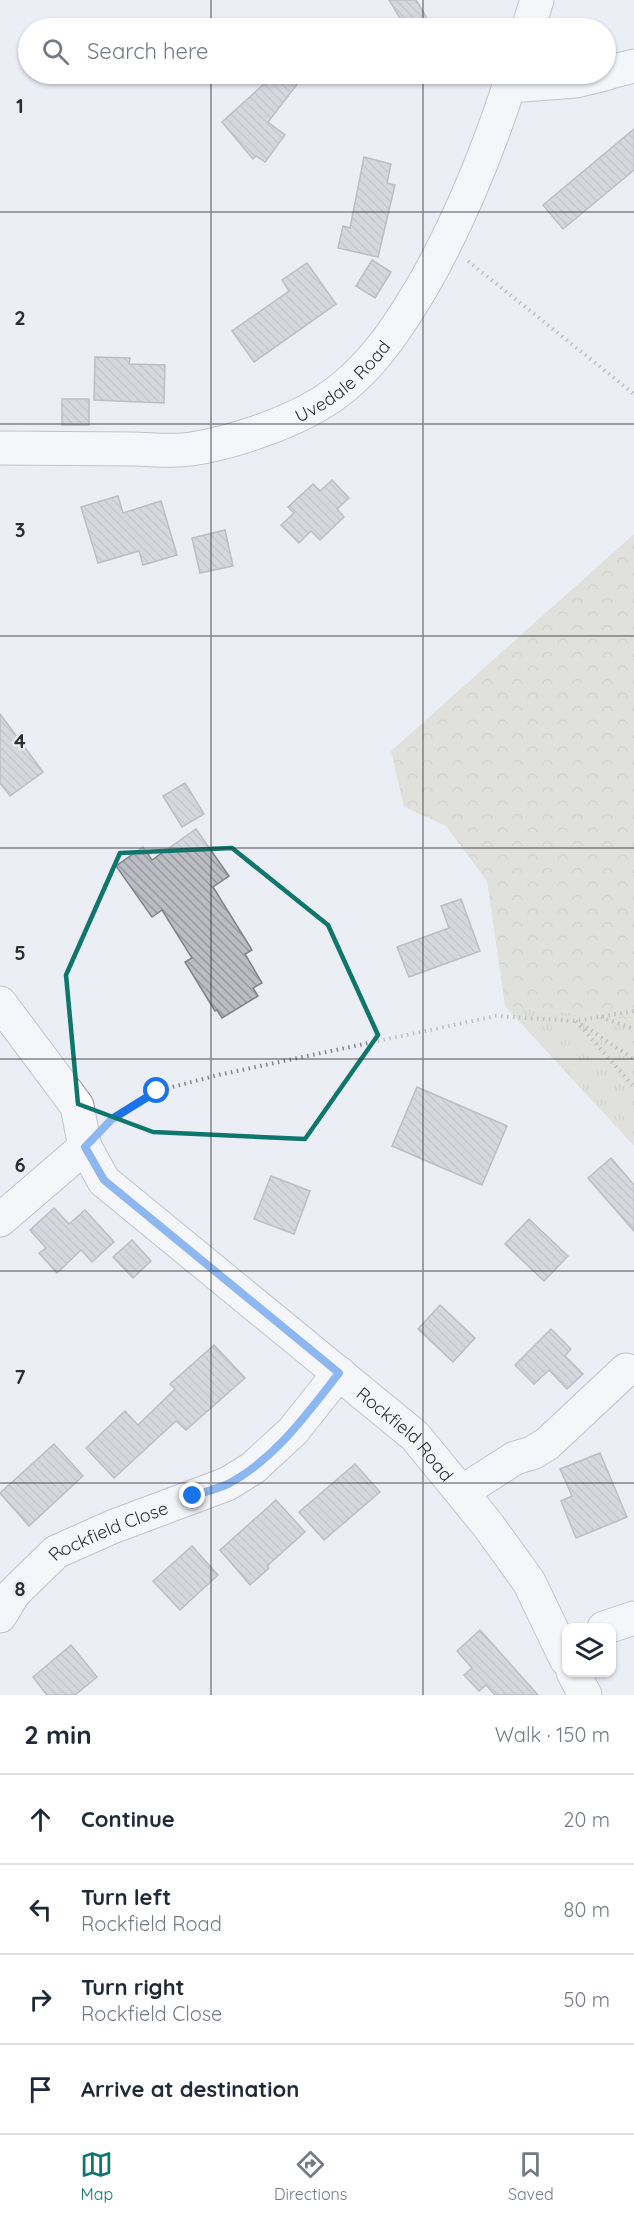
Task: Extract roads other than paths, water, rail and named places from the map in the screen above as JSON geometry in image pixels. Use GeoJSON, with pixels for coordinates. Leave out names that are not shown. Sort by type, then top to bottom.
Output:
{"type":"FeatureCollection","features":[{"type":"Feature","properties":{"kind":"street"},"geometry":{"type":"LineString","coordinates":[[531,18],[537,0]]}},
{"type":"Feature","properties":{"kind":"street"},"geometry":{"type":"LineString","coordinates":[[616,70],[634,66]]}},
{"type":"Feature","properties":{"kind":"street","name":"Uvedale Road"},"geometry":{"type":"LineString","coordinates":[[0,448],[189,450],[236,439],[282,422],[323,402],[372,360],[404,317],[447,243],[475,182],[510,84]]}},
{"type":"Feature","properties":{"kind":"street","name":"Rockfield Road"},"geometry":{"type":"LineString","coordinates":[[0,1003],[77,1106],[85,1147],[104,1180],[416,1436],[462,1492],[529,1582],[562,1643]]}},
{"type":"Feature","properties":{"kind":"street"},"geometry":{"type":"LineString","coordinates":[[0,1220],[85,1147]]}},
{"type":"Feature","properties":{"kind":"street"},"geometry":{"type":"LineString","coordinates":[[462,1492],[516,1458],[532,1453],[547,1444],[626,1370]]}},
{"type":"Feature","properties":{"kind":"street","name":"Rockfield Close"},"geometry":{"type":"LineString","coordinates":[[0,1616],[14,1593],[56,1552],[112,1527],[227,1484],[253,1468],[293,1431],[339,1373]]}},
{"type":"Feature","properties":{"kind":"street"},"geometry":{"type":"LineString","coordinates":[[616,1624],[634,1618]]}},
{"type":"Feature","properties":{"kind":"street"},"geometry":{"type":"LineString","coordinates":[[576,1677],[585,1695]]}}]}
